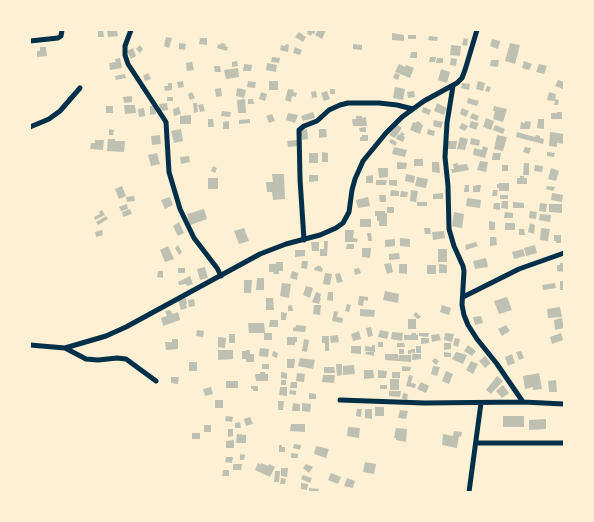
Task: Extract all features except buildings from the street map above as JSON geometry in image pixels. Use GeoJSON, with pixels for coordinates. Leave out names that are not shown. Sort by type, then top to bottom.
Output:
{"type":"FeatureCollection","features":[{"type":"Feature","properties":{"kind":"street"},"geometry":{"type":"LineString","coordinates":[[30,41],[58,38],[61,36],[62,30]]}},
{"type":"Feature","properties":{"kind":"street"},"geometry":{"type":"LineString","coordinates":[[131,30],[125,46],[125,55],[128,64],[166,122],[169,172],[180,209],[194,238],[221,276]]}},
{"type":"Feature","properties":{"kind":"street"},"geometry":{"type":"LineString","coordinates":[[30,345],[65,348],[106,336],[260,254],[329,231],[343,223],[349,212],[354,179],[363,161],[386,132],[402,117],[424,101],[453,86],[462,78],[477,30]]}},
{"type":"Feature","properties":{"kind":"street"},"geometry":{"type":"LineString","coordinates":[[453,86],[447,122],[445,157],[449,229],[463,266],[462,305],[464,315],[468,325],[523,402]]}},
{"type":"Feature","properties":{"kind":"street"},"geometry":{"type":"LineString","coordinates":[[30,127],[60,112],[80,88]]}},
{"type":"Feature","properties":{"kind":"street"},"geometry":{"type":"LineString","coordinates":[[304,240],[299,130],[317,121],[329,110],[348,103],[379,103],[413,108]]}},
{"type":"Feature","properties":{"kind":"street"},"geometry":{"type":"LineString","coordinates":[[462,296],[519,269],[564,253]]}},
{"type":"Feature","properties":{"kind":"street"},"geometry":{"type":"LineString","coordinates":[[65,348],[86,359],[126,359],[156,382]]}},
{"type":"Feature","properties":{"kind":"street"},"geometry":{"type":"LineString","coordinates":[[340,400],[564,404]]}},
{"type":"Feature","properties":{"kind":"street"},"geometry":{"type":"LineString","coordinates":[[469,492],[481,403]]}},
{"type":"Feature","properties":{"kind":"street"},"geometry":{"type":"LineString","coordinates":[[476,443],[564,442]]}}]}
